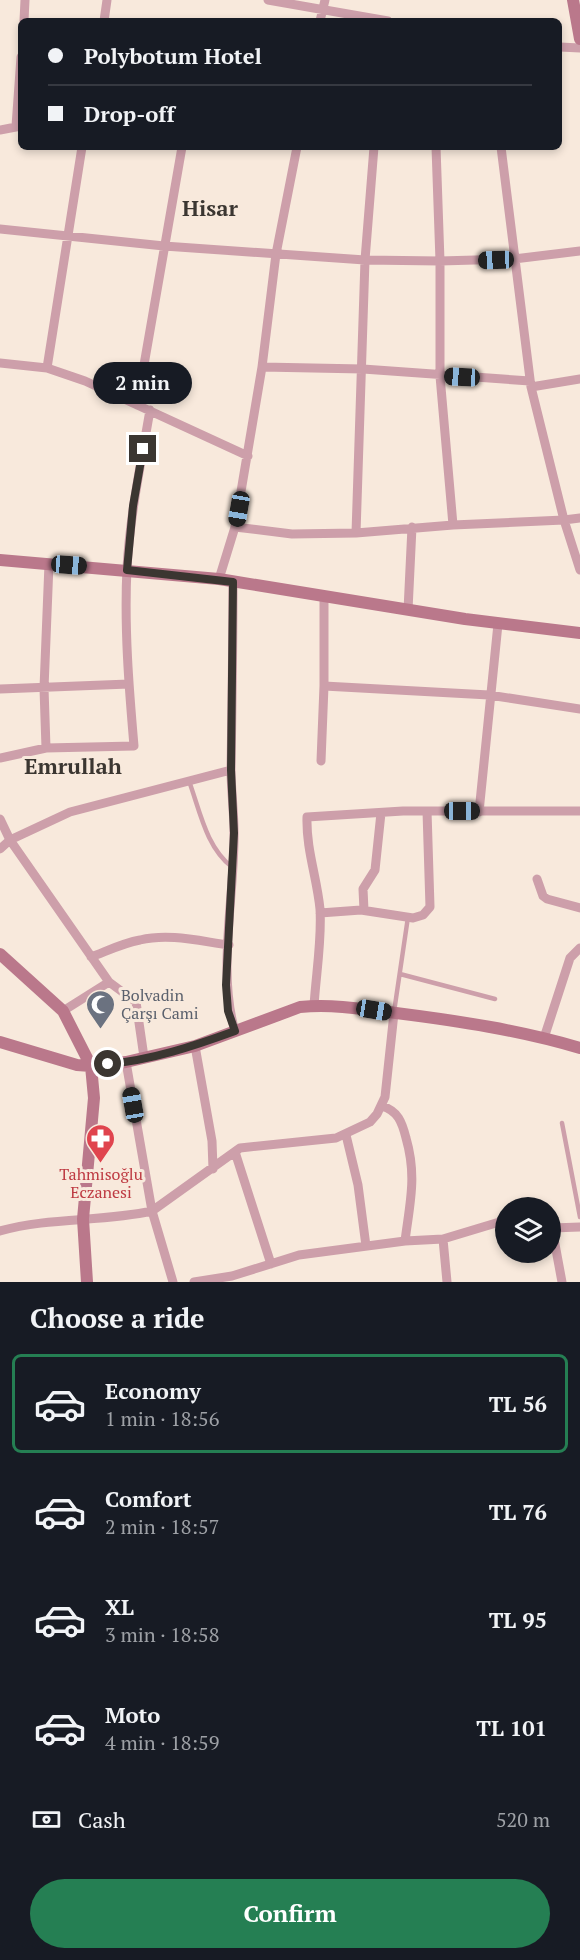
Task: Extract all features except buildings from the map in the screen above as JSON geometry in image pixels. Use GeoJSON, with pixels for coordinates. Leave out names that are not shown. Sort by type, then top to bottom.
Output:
{"type":"FeatureCollection","features":[{"type":"Feature","properties":{"kind":"street"},"geometry":{"type":"LineString","coordinates":[[24,18],[25,0]]}},
{"type":"Feature","properties":{"kind":"street"},"geometry":{"type":"LineString","coordinates":[[105,18],[108,0]]}},
{"type":"Feature","properties":{"kind":"street"},"geometry":{"type":"LineString","coordinates":[[268,0],[324,4],[377,18]]}},
{"type":"Feature","properties":{"kind":"street"},"geometry":{"type":"LineString","coordinates":[[573,0],[580,39]]}},
{"type":"Feature","properties":{"kind":"street"},"geometry":{"type":"LineString","coordinates":[[562,46],[580,48]]}},
{"type":"Feature","properties":{"kind":"street"},"geometry":{"type":"LineString","coordinates":[[0,130],[18,126]]}},
{"type":"Feature","properties":{"kind":"street"},"geometry":{"type":"LineString","coordinates":[[46,368],[82,150]]}},
{"type":"Feature","properties":{"kind":"street"},"geometry":{"type":"LineString","coordinates":[[138,405],[181,150]]}},
{"type":"Feature","properties":{"kind":"street"},"geometry":{"type":"LineString","coordinates":[[219,579],[236,527],[262,366],[276,254],[296,150]]}},
{"type":"Feature","properties":{"kind":"street"},"geometry":{"type":"LineString","coordinates":[[356,533],[365,260],[374,150]]}},
{"type":"Feature","properties":{"kind":"street"},"geometry":{"type":"LineString","coordinates":[[436,150],[440,261],[440,376],[453,525]]}},
{"type":"Feature","properties":{"kind":"street"},"geometry":{"type":"LineString","coordinates":[[501,150],[530,384],[564,520],[580,570]]}},
{"type":"Feature","properties":{"kind":"street"},"geometry":{"type":"LineString","coordinates":[[0,231],[164,246],[365,260],[514,259],[580,251]]}},
{"type":"Feature","properties":{"kind":"street"},"geometry":{"type":"LineString","coordinates":[[0,363],[46,368],[85,381],[248,456]]}},
{"type":"Feature","properties":{"kind":"street"},"geometry":{"type":"LineString","coordinates":[[262,366],[363,369],[530,384],[580,379]]}},
{"type":"Feature","properties":{"kind":"street"},"geometry":{"type":"LineString","coordinates":[[0,758],[46,748],[134,746],[129,684],[127,570],[133,506],[150,410]]}},
{"type":"Feature","properties":{"kind":"street"},"geometry":{"type":"LineString","coordinates":[[236,527],[292,534],[356,533],[412,527],[580,518]]}},
{"type":"Feature","properties":{"kind":"street"},"geometry":{"type":"LineString","coordinates":[[408,610],[412,527]]}},
{"type":"Feature","properties":{"kind":"street"},"geometry":{"type":"LineString","coordinates":[[0,560],[219,579],[498,624],[580,633]]}},
{"type":"Feature","properties":{"kind":"street"},"geometry":{"type":"LineString","coordinates":[[46,748],[44,688],[49,564]]}},
{"type":"Feature","properties":{"kind":"street"},"geometry":{"type":"LineString","coordinates":[[233,582],[231,770],[234,833],[227,998],[235,1031]]}},
{"type":"Feature","properties":{"kind":"street"},"geometry":{"type":"LineString","coordinates":[[321,761],[324,597]]}},
{"type":"Feature","properties":{"kind":"street"},"geometry":{"type":"LineString","coordinates":[[479,812],[489,695],[498,624]]}},
{"type":"Feature","properties":{"kind":"street"},"geometry":{"type":"LineString","coordinates":[[0,689],[129,684]]}},
{"type":"Feature","properties":{"kind":"street"},"geometry":{"type":"LineString","coordinates":[[324,686],[489,695],[580,710]]}},
{"type":"Feature","properties":{"kind":"street"},"geometry":{"type":"LineString","coordinates":[[0,849],[10,840],[70,812],[231,770]]}},
{"type":"Feature","properties":{"kind":"street"},"geometry":{"type":"LineString","coordinates":[[320,913],[364,910],[408,917],[423,915],[430,907],[427,811]]}},
{"type":"Feature","properties":{"kind":"street"},"geometry":{"type":"LineString","coordinates":[[314,1006],[320,913],[319,895],[308,843],[307,818],[427,811],[580,811]]}},
{"type":"Feature","properties":{"kind":"street"},"geometry":{"type":"LineString","coordinates":[[364,910],[363,889],[375,870],[381,813]]}},
{"type":"Feature","properties":{"kind":"street"},"geometry":{"type":"LineString","coordinates":[[0,819],[10,840],[109,982],[136,1002],[144,1057]]}},
{"type":"Feature","properties":{"kind":"street"},"geometry":{"type":"LineString","coordinates":[[537,879],[543,896],[547,899],[580,908]]}},
{"type":"Feature","properties":{"kind":"street"},"geometry":{"type":"LineString","coordinates":[[91,957],[132,942],[152,938],[174,937],[228,945]]}},
{"type":"Feature","properties":{"kind":"street"},"geometry":{"type":"LineString","coordinates":[[544,1038],[570,958],[580,948]]}},
{"type":"Feature","properties":{"kind":"street"},"geometry":{"type":"LineString","coordinates":[[0,954],[63,1011],[91,1066],[94,1098],[83,1219],[87,1282]]}},
{"type":"Feature","properties":{"kind":"street"},"geometry":{"type":"LineString","coordinates":[[63,1011],[109,982]]}},
{"type":"Feature","properties":{"kind":"street"},"geometry":{"type":"LineString","coordinates":[[0,1042],[77,1065],[91,1066],[126,1062],[195,1046],[300,1007],[314,1006],[353,1007],[448,1019],[544,1038],[580,1048]]}},
{"type":"Feature","properties":{"kind":"street"},"geometry":{"type":"LineString","coordinates":[[0,1231],[47,1222],[152,1212],[240,1148],[336,1138],[370,1122],[382,1106],[385,1097],[394,1013]]}},
{"type":"Feature","properties":{"kind":"street"},"geometry":{"type":"LineString","coordinates":[[195,1046],[212,1141],[213,1168]]}},
{"type":"Feature","properties":{"kind":"street"},"geometry":{"type":"LineString","coordinates":[[126,1062],[152,1212],[173,1282]]}},
{"type":"Feature","properties":{"kind":"street"},"geometry":{"type":"LineString","coordinates":[[382,1106],[393,1111],[399,1118],[411,1156],[413,1175],[405,1241]]}},
{"type":"Feature","properties":{"kind":"street"},"geometry":{"type":"LineString","coordinates":[[346,1135],[358,1185],[366,1246]]}},
{"type":"Feature","properties":{"kind":"street"},"geometry":{"type":"LineString","coordinates":[[235,1152],[271,1264]]}},
{"type":"Feature","properties":{"kind":"street"},"geometry":{"type":"LineString","coordinates":[[194,1282],[232,1276],[299,1255],[405,1241],[443,1239],[495,1223]]}},
{"type":"Feature","properties":{"kind":"street"},"geometry":{"type":"LineString","coordinates":[[561,1282],[552,1228],[580,1227]]}},
{"type":"Feature","properties":{"kind":"street"},"geometry":{"type":"LineString","coordinates":[[443,1239],[447,1282]]}},
{"type":"Feature","properties":{"kind":"lane"},"geometry":{"type":"LineString","coordinates":[[189,781],[213,845],[220,856],[232,867]]}},
{"type":"Feature","properties":{"kind":"lane"},"geometry":{"type":"LineString","coordinates":[[394,1013],[408,917]]}},
{"type":"Feature","properties":{"kind":"lane"},"geometry":{"type":"LineString","coordinates":[[400,974],[495,999]]}},
{"type":"Feature","properties":{"kind":"lane"},"geometry":{"type":"LineString","coordinates":[[562,1123],[580,1217]]}},
{"type":"Feature","properties":{"kind":"place","name":"Bolvadin Çarşı Cami"},"geometry":{"type":"Point","coordinates":[100,1030]}},
{"type":"Feature","properties":{"kind":"place","name":"Tahmisoğlu Eczanesi"},"geometry":{"type":"Point","coordinates":[101,1164]}},
{"type":"Feature","properties":{"kind":"district","name":"Hisar"},"geometry":{"type":"Point","coordinates":[210,208]}},
{"type":"Feature","properties":{"kind":"district","name":"Emrullah"},"geometry":{"type":"Point","coordinates":[73,766]}},
{"type":"Feature","properties":{"kind":"route"},"geometry":{"type":"LineString","coordinates":[[108,1064],[195,1046],[235,1031],[228,1011],[226,985],[234,833],[231,770],[233,582],[127,570],[133,506],[143,449]]}}]}
